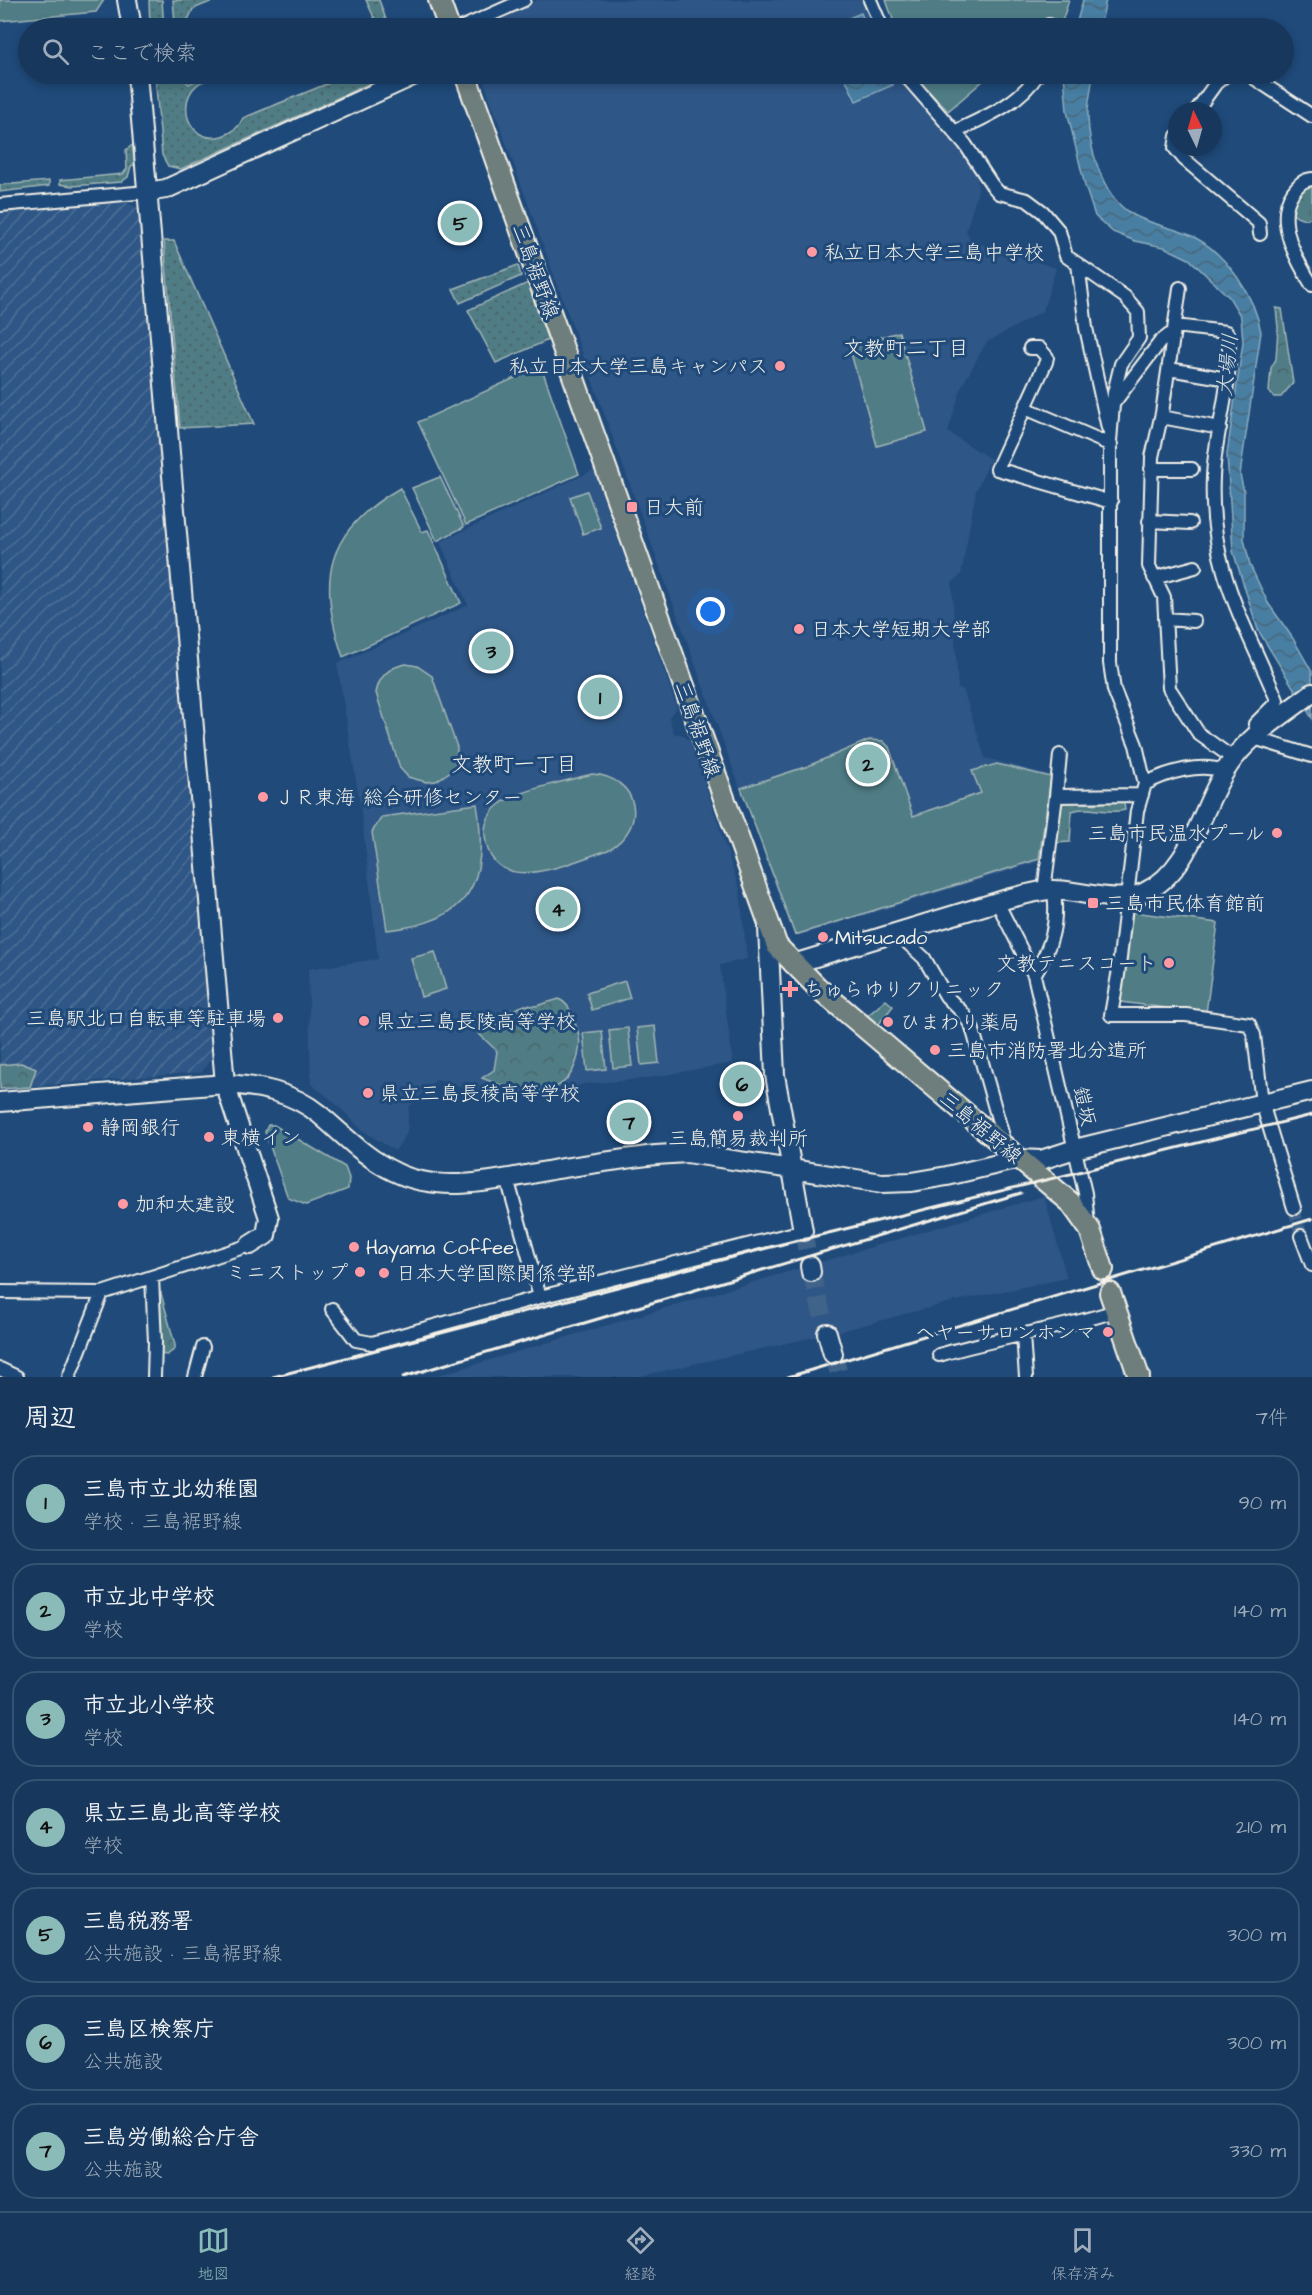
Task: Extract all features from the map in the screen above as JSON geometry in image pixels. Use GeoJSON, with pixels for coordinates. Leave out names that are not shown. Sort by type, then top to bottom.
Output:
{"type":"FeatureCollection","features":[{"type":"Feature","properties":{"kind":"main road"},"geometry":{"type":"LineString","coordinates":[[439,0],[445,18]]}},
{"type":"Feature","properties":{"kind":"main road","name":"三島裾野線"},"geometry":{"type":"LineString","coordinates":[[469,84],[768,928],[777,946],[793,964],[1070,1202],[1088,1227],[1103,1269]]}},
{"type":"Feature","properties":{"kind":"main road"},"geometry":{"type":"LineString","coordinates":[[1113,1302],[1139,1377]]}},
{"type":"Feature","properties":{"kind":"street"},"geometry":{"type":"LineString","coordinates":[[127,0],[132,18]]}},
{"type":"Feature","properties":{"kind":"street"},"geometry":{"type":"LineString","coordinates":[[136,18],[140,0]]}},
{"type":"Feature","properties":{"kind":"street"},"geometry":{"type":"LineString","coordinates":[[870,0],[878,18]]}},
{"type":"Feature","properties":{"kind":"street"},"geometry":{"type":"LineString","coordinates":[[482,18],[517,1]]}},
{"type":"Feature","properties":{"kind":"street"},"geometry":{"type":"LineString","coordinates":[[0,1292],[102,1293],[250,1245],[266,1235],[269,1218],[225,1083],[138,84]]}},
{"type":"Feature","properties":{"kind":"street"},"geometry":{"type":"LineString","coordinates":[[0,205],[166,189],[395,84]]}},
{"type":"Feature","properties":{"kind":"street"},"geometry":{"type":"LineString","coordinates":[[913,84],[954,132],[999,193],[1027,200],[1050,219],[1059,231],[1064,253],[1125,297],[1138,312],[1139,338],[1118,372],[1113,404],[1110,663],[1114,690],[1136,745],[1144,790],[1137,811],[1128,898],[1111,1015],[1186,1015],[1250,1024],[1254,1035],[1262,1103],[1294,1208]]}},
{"type":"Feature","properties":{"kind":"street"},"geometry":{"type":"LineString","coordinates":[[954,132],[998,111],[1032,84]]}},
{"type":"Feature","properties":{"kind":"street"},"geometry":{"type":"LineString","coordinates":[[1203,102],[1215,84]]}},
{"type":"Feature","properties":{"kind":"street"},"geometry":{"type":"LineString","coordinates":[[1263,84],[1312,116]]}},
{"type":"Feature","properties":{"kind":"street"},"geometry":{"type":"LineString","coordinates":[[1182,156],[1259,224],[1260,234]]}},
{"type":"Feature","properties":{"kind":"street"},"geometry":{"type":"LineString","coordinates":[[1312,179],[1304,180],[1296,188],[1288,199],[1286,214],[1298,259],[1312,285]]}},
{"type":"Feature","properties":{"kind":"street"},"geometry":{"type":"LineString","coordinates":[[1078,264],[1086,328],[1111,443]]}},
{"type":"Feature","properties":{"kind":"street"},"geometry":{"type":"LineString","coordinates":[[1180,288],[1151,469],[1149,567],[1162,589],[1167,671],[1172,694],[1182,705],[1199,734],[1229,765]]}},
{"type":"Feature","properties":{"kind":"street"},"geometry":{"type":"LineString","coordinates":[[1113,404],[1160,342],[1174,331],[1228,333],[1230,347],[1228,379],[1215,453],[1213,506],[1220,563],[1232,602],[1277,700],[1255,724],[1257,736]]}},
{"type":"Feature","properties":{"kind":"street"},"geometry":{"type":"LineString","coordinates":[[1030,348],[1039,348],[1047,360],[997,469],[1111,502]]}},
{"type":"Feature","properties":{"kind":"street"},"geometry":{"type":"LineString","coordinates":[[1168,369],[1228,379]]}},
{"type":"Feature","properties":{"kind":"street"},"geometry":{"type":"LineString","coordinates":[[1025,408],[1111,443]]}},
{"type":"Feature","properties":{"kind":"street"},"geometry":{"type":"LineString","coordinates":[[1161,417],[1220,428]]}},
{"type":"Feature","properties":{"kind":"street"},"geometry":{"type":"LineString","coordinates":[[1151,469],[1192,469]]}},
{"type":"Feature","properties":{"kind":"street"},"geometry":{"type":"LineString","coordinates":[[1149,521],[1190,523]]}},
{"type":"Feature","properties":{"kind":"street"},"geometry":{"type":"LineString","coordinates":[[1154,578],[1195,567]]}},
{"type":"Feature","properties":{"kind":"street"},"geometry":{"type":"LineString","coordinates":[[1165,619],[1194,621]]}},
{"type":"Feature","properties":{"kind":"street"},"geometry":{"type":"LineString","coordinates":[[793,964],[997,902],[1049,890],[1128,898],[1146,892],[1174,869],[1229,765],[1257,736],[1312,693]]}},
{"type":"Feature","properties":{"kind":"street"},"geometry":{"type":"LineString","coordinates":[[1257,736],[1312,756]]}},
{"type":"Feature","properties":{"kind":"street"},"geometry":{"type":"LineString","coordinates":[[1034,975],[1052,944],[1056,923],[1049,890],[1060,755]]}},
{"type":"Feature","properties":{"kind":"street"},"geometry":{"type":"LineString","coordinates":[[1056,796],[1144,790],[1171,772],[1229,765]]}},
{"type":"Feature","properties":{"kind":"street","name":"鎧坂"},"geometry":{"type":"LineString","coordinates":[[997,902],[1034,975],[1085,1193],[1088,1227]]}},
{"type":"Feature","properties":{"kind":"street"},"geometry":{"type":"LineString","coordinates":[[332,1309],[356,1340],[372,1343],[540,1297],[803,1231],[775,1075],[768,928]]}},
{"type":"Feature","properties":{"kind":"street"},"geometry":{"type":"LineString","coordinates":[[897,933],[924,958],[946,996],[963,1012],[972,1027],[1002,1133],[998,1142]]}},
{"type":"Feature","properties":{"kind":"street"},"geometry":{"type":"LineString","coordinates":[[0,1102],[225,1083],[268,1089],[301,1102],[318,1113],[356,1149],[396,1173],[430,1182],[468,1183],[656,1155],[687,1153],[882,1183],[912,1182],[1019,1159],[1041,1160],[1075,1149],[1312,1091]]}},
{"type":"Feature","properties":{"kind":"street"},"geometry":{"type":"LineString","coordinates":[[507,1178],[540,1297]]}},
{"type":"Feature","properties":{"kind":"street"},"geometry":{"type":"LineString","coordinates":[[1301,1236],[1312,1265]]}},
{"type":"Feature","properties":{"kind":"street"},"geometry":{"type":"LineString","coordinates":[[152,1277],[154,1377]]}},
{"type":"Feature","properties":{"kind":"street"},"geometry":{"type":"LineString","coordinates":[[69,1377],[102,1293]]}},
{"type":"Feature","properties":{"kind":"street"},"geometry":{"type":"LineString","coordinates":[[939,1355],[986,1341],[1074,1325],[1113,1302]]}},
{"type":"Feature","properties":{"kind":"street"},"geometry":{"type":"LineString","coordinates":[[827,1333],[833,1354]]}},
{"type":"Feature","properties":{"kind":"street"},"geometry":{"type":"LineString","coordinates":[[1023,1335],[1026,1377]]}},
{"type":"Feature","properties":{"kind":"street"},"geometry":{"type":"LineString","coordinates":[[195,1377],[203,1347]]}},
{"type":"Feature","properties":{"kind":"street"},"geometry":{"type":"LineString","coordinates":[[0,1369],[18,1377]]}},
{"type":"Feature","properties":{"kind":"shaded area"},"geometry":{"type":"Polygon","coordinates":[[[538,0],[865,0],[873,18],[498,18],[538,0]]]}},
{"type":"Feature","properties":{"kind":"shaded area","name":"私立日本大学三島キャンパス"},"geometry":{"type":"Polygon","coordinates":[[[485,84],[907,84],[973,163],[977,174],[978,191],[966,231],[972,241],[1056,268],[1043,311],[986,343],[961,388],[948,432],[991,459],[976,491],[961,575],[952,583],[958,689],[963,689],[985,758],[1053,776],[1042,861],[794,937],[485,84]]]}},
{"type":"Feature","properties":{"kind":"shaded area"},"geometry":{"type":"Polygon","coordinates":[[[124,201],[138,208],[214,1054],[202,1072],[0,1089],[0,213],[124,201]]]}},
{"type":"Feature","properties":{"kind":"shaded area"},"geometry":{"type":"Polygon","coordinates":[[[594,470],[677,708],[669,717],[674,733],[683,735],[691,742],[740,890],[747,959],[720,965],[733,1063],[642,1079],[584,1084],[568,1090],[503,1097],[436,1080],[409,1107],[407,1133],[395,1151],[363,1131],[334,1102],[311,1084],[308,969],[378,959],[361,811],[337,664],[468,605],[440,542],[594,470]]]}},
{"type":"Feature","properties":{"kind":"shaded area"},"geometry":{"type":"Polygon","coordinates":[[[1044,1196],[1067,1278],[951,1302],[841,1331],[636,1377],[432,1377],[1044,1196]]]}},
{"type":"Feature","properties":{"kind":"green space"},"geometry":{"type":"Polygon","coordinates":[[[0,0],[104,0],[96,12],[0,21],[0,0]]]}},
{"type":"Feature","properties":{"kind":"green space"},"geometry":{"type":"Polygon","coordinates":[[[149,0],[162,0],[163,18],[150,18],[149,0]]]}},
{"type":"Feature","properties":{"kind":"green space"},"geometry":{"type":"Polygon","coordinates":[[[173,0],[215,0],[193,9],[189,18],[175,18],[173,0]]]}},
{"type":"Feature","properties":{"kind":"green space"},"geometry":{"type":"Polygon","coordinates":[[[366,0],[379,0],[385,18],[374,18],[366,0]]]}},
{"type":"Feature","properties":{"kind":"green space"},"geometry":{"type":"Polygon","coordinates":[[[886,0],[1069,0],[1063,18],[892,18],[886,0]]]}},
{"type":"Feature","properties":{"kind":"green space"},"geometry":{"type":"Polygon","coordinates":[[[156,84],[199,84],[189,95],[187,108],[189,120],[196,131],[207,137],[226,135],[237,127],[243,118],[326,84],[368,84],[181,169],[168,166],[162,155],[156,84]]]}},
{"type":"Feature","properties":{"kind":"green space"},"geometry":{"type":"Polygon","coordinates":[[[922,84],[979,84],[948,111],[922,84]]]}},
{"type":"Feature","properties":{"kind":"green space"},"geometry":{"type":"Polygon","coordinates":[[[135,143],[136,164],[131,166],[128,177],[121,182],[72,186],[60,184],[60,180],[123,174],[127,169],[126,150],[135,143]]]}},
{"type":"Feature","properties":{"kind":"green space"},"geometry":{"type":"Polygon","coordinates":[[[49,181],[49,186],[0,192],[0,185],[49,181]]]}},
{"type":"Feature","properties":{"kind":"green space"},"geometry":{"type":"Polygon","coordinates":[[[1312,184],[1312,218],[1305,219],[1293,215],[1294,200],[1300,188],[1312,184]]]}},
{"type":"Feature","properties":{"kind":"green space"},"geometry":{"type":"Polygon","coordinates":[[[164,241],[174,241],[254,424],[180,428],[164,241]]]}},
{"type":"Feature","properties":{"kind":"green space"},"geometry":{"type":"Polygon","coordinates":[[[518,265],[521,276],[460,303],[453,289],[518,265]]]}},
{"type":"Feature","properties":{"kind":"green space"},"geometry":{"type":"Polygon","coordinates":[[[528,283],[548,340],[496,363],[468,310],[528,283]]]}},
{"type":"Feature","properties":{"kind":"green space"},"geometry":{"type":"Polygon","coordinates":[[[1276,308],[1282,309],[1293,383],[1281,397],[1274,397],[1269,392],[1271,368],[1276,359],[1278,328],[1276,308]]]}},
{"type":"Feature","properties":{"kind":"green space"},"geometry":{"type":"Polygon","coordinates":[[[899,332],[927,432],[877,446],[849,346],[899,332]]]}},
{"type":"Feature","properties":{"kind":"green space"},"geometry":{"type":"Polygon","coordinates":[[[541,366],[579,474],[466,525],[418,422],[541,366]]]}},
{"type":"Feature","properties":{"kind":"green space"},"geometry":{"type":"Polygon","coordinates":[[[440,477],[464,527],[437,541],[412,488],[440,477]]]}},
{"type":"Feature","properties":{"kind":"green space"},"geometry":{"type":"Polygon","coordinates":[[[400,488],[422,532],[428,530],[461,603],[343,657],[330,604],[330,580],[334,559],[342,539],[356,521],[375,504],[400,488]]]}},
{"type":"Feature","properties":{"kind":"green space"},"geometry":{"type":"Polygon","coordinates":[[[587,491],[601,528],[583,534],[570,497],[587,491]]]}},
{"type":"Feature","properties":{"kind":"green space"},"geometry":{"type":"Polygon","coordinates":[[[406,664],[417,666],[432,676],[457,747],[456,763],[451,771],[436,781],[426,782],[408,777],[400,768],[376,693],[386,673],[406,664]]]}},
{"type":"Feature","properties":{"kind":"green space"},"geometry":{"type":"Polygon","coordinates":[[[869,740],[883,741],[889,747],[913,816],[981,793],[972,771],[997,764],[1051,777],[1039,859],[795,935],[741,788],[808,766],[869,740]]]}},
{"type":"Feature","properties":{"kind":"green space"},"geometry":{"type":"Polygon","coordinates":[[[592,774],[608,777],[629,793],[633,804],[633,817],[629,829],[621,840],[608,850],[555,868],[536,872],[518,872],[502,868],[491,856],[485,836],[488,818],[496,807],[519,794],[592,774]]]}},
{"type":"Feature","properties":{"kind":"green space"},"geometry":{"type":"Polygon","coordinates":[[[1119,799],[1124,802],[1125,810],[1079,809],[1072,811],[1070,842],[1054,843],[1060,800],[1096,804],[1119,799]]]}},
{"type":"Feature","properties":{"kind":"green space"},"geometry":{"type":"Polygon","coordinates":[[[477,804],[480,856],[476,876],[468,894],[456,907],[438,918],[415,926],[387,930],[372,832],[382,817],[477,804]]]}},
{"type":"Feature","properties":{"kind":"green space","name":"文教テニスコート"},"geometry":{"type":"Polygon","coordinates":[[[1132,912],[1218,923],[1206,1013],[1121,1002],[1132,912]]]}},
{"type":"Feature","properties":{"kind":"green space"},"geometry":{"type":"Polygon","coordinates":[[[435,952],[446,989],[421,997],[411,958],[435,952]]]}},
{"type":"Feature","properties":{"kind":"green space"},"geometry":{"type":"Polygon","coordinates":[[[625,981],[630,998],[592,1010],[587,993],[625,981]]]}},
{"type":"Feature","properties":{"kind":"green space"},"geometry":{"type":"Polygon","coordinates":[[[559,999],[569,1008],[580,1042],[572,1072],[563,1083],[552,1089],[525,1091],[482,1078],[494,1070],[497,1051],[478,1033],[480,1022],[525,1005],[536,1006],[559,999]]]}},
{"type":"Feature","properties":{"kind":"green space"},"geometry":{"type":"Polygon","coordinates":[[[886,1000],[893,1006],[878,1025],[867,1016],[886,1000]]]}},
{"type":"Feature","properties":{"kind":"green space"},"geometry":{"type":"Polygon","coordinates":[[[655,1026],[659,1063],[641,1065],[637,1028],[655,1026]]]}},
{"type":"Feature","properties":{"kind":"green space"},"geometry":{"type":"Polygon","coordinates":[[[628,1028],[632,1066],[613,1068],[609,1030],[628,1028]]]}},
{"type":"Feature","properties":{"kind":"green space"},"geometry":{"type":"Polygon","coordinates":[[[602,1031],[606,1069],[587,1071],[583,1033],[602,1031]]]}},
{"type":"Feature","properties":{"kind":"green space"},"geometry":{"type":"Polygon","coordinates":[[[21,1063],[36,1069],[30,1087],[0,1089],[0,1065],[21,1063]]]}},
{"type":"Feature","properties":{"kind":"green space"},"geometry":{"type":"Polygon","coordinates":[[[268,1125],[274,1125],[345,1167],[349,1178],[348,1189],[306,1205],[288,1198],[265,1132],[268,1125]]]}},
{"type":"Feature","properties":{"kind":"green space"},"geometry":{"type":"Polygon","coordinates":[[[161,1293],[175,1345],[175,1349],[167,1355],[160,1354],[158,1298],[161,1293]]]}},
{"type":"Feature","properties":{"kind":"water"},"geometry":{"type":"Polygon","coordinates":[[[1083,0],[1106,0],[1102,18],[1078,18],[1083,0]]]}},
{"type":"Feature","properties":{"kind":"water"},"geometry":{"type":"Polygon","coordinates":[[[861,13],[863,18],[849,18],[861,13]]]}},
{"type":"Feature","properties":{"kind":"water"},"geometry":{"type":"Polygon","coordinates":[[[848,84],[893,85],[856,101],[848,84]]]}},
{"type":"Feature","properties":{"kind":"water"},"geometry":{"type":"Polygon","coordinates":[[[1065,84],[1092,84],[1088,110],[1090,137],[1098,167],[1111,194],[1120,205],[1137,217],[1194,237],[1218,254],[1238,278],[1253,305],[1261,332],[1240,475],[1244,492],[1244,539],[1250,565],[1268,603],[1292,637],[1312,672],[1312,718],[1258,630],[1233,551],[1227,454],[1243,342],[1241,317],[1229,297],[1189,259],[1164,247],[1135,241],[1113,232],[1095,216],[1085,186],[1067,111],[1065,84]]]}},
{"type":"Feature","properties":{"kind":"tunnel"},"geometry":{"type":"LineString","coordinates":[[1294,1208],[1301,1236]]}},
{"type":"Feature","properties":{"kind":"tunnel"},"geometry":{"type":"LineString","coordinates":[[803,1231],[810,1266]]}},
{"type":"Feature","properties":{"kind":"tunnel"},"geometry":{"type":"LineString","coordinates":[[811,1272],[827,1333]]}},
{"type":"Feature","properties":{"kind":"tunnel"},"geometry":{"type":"LineString","coordinates":[[833,1354],[840,1377]]}},
{"type":"Feature","properties":{"kind":"railway"},"geometry":{"type":"LineString","coordinates":[[273,1377],[767,1248],[1312,1115]]}},
{"type":"Feature","properties":{"kind":"railway"},"geometry":{"type":"LineString","coordinates":[[403,1377],[1021,1193]]}},
{"type":"Feature","properties":{"kind":"railway"},"geometry":{"type":"LineString","coordinates":[[788,1377],[1312,1219]]}},
{"type":"Feature","properties":{"kind":"place","name":"三島税務署"},"geometry":{"type":"Point","coordinates":[460,223]}},
{"type":"Feature","properties":{"kind":"place","name":"私立日本大学三島中学校"},"geometry":{"type":"Point","coordinates":[812,252]}},
{"type":"Feature","properties":{"kind":"place","name":"私立日本大学三島キャンパス"},"geometry":{"type":"Point","coordinates":[780,366]}},
{"type":"Feature","properties":{"kind":"place","name":"日大前"},"geometry":{"type":"Point","coordinates":[632,507]}},
{"type":"Feature","properties":{"kind":"place","name":"日本大学短期大学部"},"geometry":{"type":"Point","coordinates":[799,629]}},
{"type":"Feature","properties":{"kind":"place","name":"市立北小学校"},"geometry":{"type":"Point","coordinates":[491,651]}},
{"type":"Feature","properties":{"kind":"place","name":"三島市立北幼稚園"},"geometry":{"type":"Point","coordinates":[600,697]}},
{"type":"Feature","properties":{"kind":"place","name":"市立北中学校"},"geometry":{"type":"Point","coordinates":[868,764]}},
{"type":"Feature","properties":{"kind":"place","name":"ＪＲ東海 総合研修センター"},"geometry":{"type":"Point","coordinates":[263,797]}},
{"type":"Feature","properties":{"kind":"place","name":"三島市民温水プール"},"geometry":{"type":"Point","coordinates":[1277,833]}},
{"type":"Feature","properties":{"kind":"place","name":"三島市民体育館前"},"geometry":{"type":"Point","coordinates":[1093,903]}},
{"type":"Feature","properties":{"kind":"place","name":"県立三島北高等学校"},"geometry":{"type":"Point","coordinates":[558,909]}},
{"type":"Feature","properties":{"kind":"place","name":"Mitsucado"},"geometry":{"type":"Point","coordinates":[823,937]}},
{"type":"Feature","properties":{"kind":"place","name":"文教テニスコート"},"geometry":{"type":"Point","coordinates":[1169,963]}},
{"type":"Feature","properties":{"kind":"place","name":"ちゅらゆりクリニック"},"geometry":{"type":"Point","coordinates":[790,989]}},
{"type":"Feature","properties":{"kind":"place","name":"三島駅北口自転車等駐車場"},"geometry":{"type":"Point","coordinates":[278,1018]}},
{"type":"Feature","properties":{"kind":"place","name":"県立三島長陵高等学校"},"geometry":{"type":"Point","coordinates":[364,1021]}},
{"type":"Feature","properties":{"kind":"place","name":"ひまわり薬局"},"geometry":{"type":"Point","coordinates":[888,1022]}},
{"type":"Feature","properties":{"kind":"place","name":"三島市消防署北分遣所"},"geometry":{"type":"Point","coordinates":[935,1050]}},
{"type":"Feature","properties":{"kind":"place","name":"三島区検察庁"},"geometry":{"type":"Point","coordinates":[742,1084]}},
{"type":"Feature","properties":{"kind":"place","name":"県立三島長稜高等学校"},"geometry":{"type":"Point","coordinates":[368,1093]}},
{"type":"Feature","properties":{"kind":"place","name":"三島簡易裁判所"},"geometry":{"type":"Point","coordinates":[738,1116]}},
{"type":"Feature","properties":{"kind":"place","name":"三島労働総合庁舎"},"geometry":{"type":"Point","coordinates":[629,1122]}},
{"type":"Feature","properties":{"kind":"place","name":"静岡銀行"},"geometry":{"type":"Point","coordinates":[88,1127]}},
{"type":"Feature","properties":{"kind":"place","name":"東横イン"},"geometry":{"type":"Point","coordinates":[209,1137]}},
{"type":"Feature","properties":{"kind":"place","name":"加和太建設"},"geometry":{"type":"Point","coordinates":[123,1204]}},
{"type":"Feature","properties":{"kind":"place","name":"Hayama Coffee"},"geometry":{"type":"Point","coordinates":[354,1247]}},
{"type":"Feature","properties":{"kind":"place","name":"ミニストップ"},"geometry":{"type":"Point","coordinates":[360,1272]}},
{"type":"Feature","properties":{"kind":"place","name":"日本大学国際関係学部"},"geometry":{"type":"Point","coordinates":[384,1273]}},
{"type":"Feature","properties":{"kind":"place","name":"ヘヤーサロンホンマ"},"geometry":{"type":"Point","coordinates":[1108,1332]}},
{"type":"Feature","properties":{"kind":"district","name":"文教町二丁目"},"geometry":{"type":"Point","coordinates":[906,348]}},
{"type":"Feature","properties":{"kind":"district","name":"文教町一丁目"},"geometry":{"type":"Point","coordinates":[514,764]}},
{"type":"Feature","properties":{"kind":"water label","name":"大場川"},"geometry":{"type":"Point","coordinates":[1227,365]}}]}
